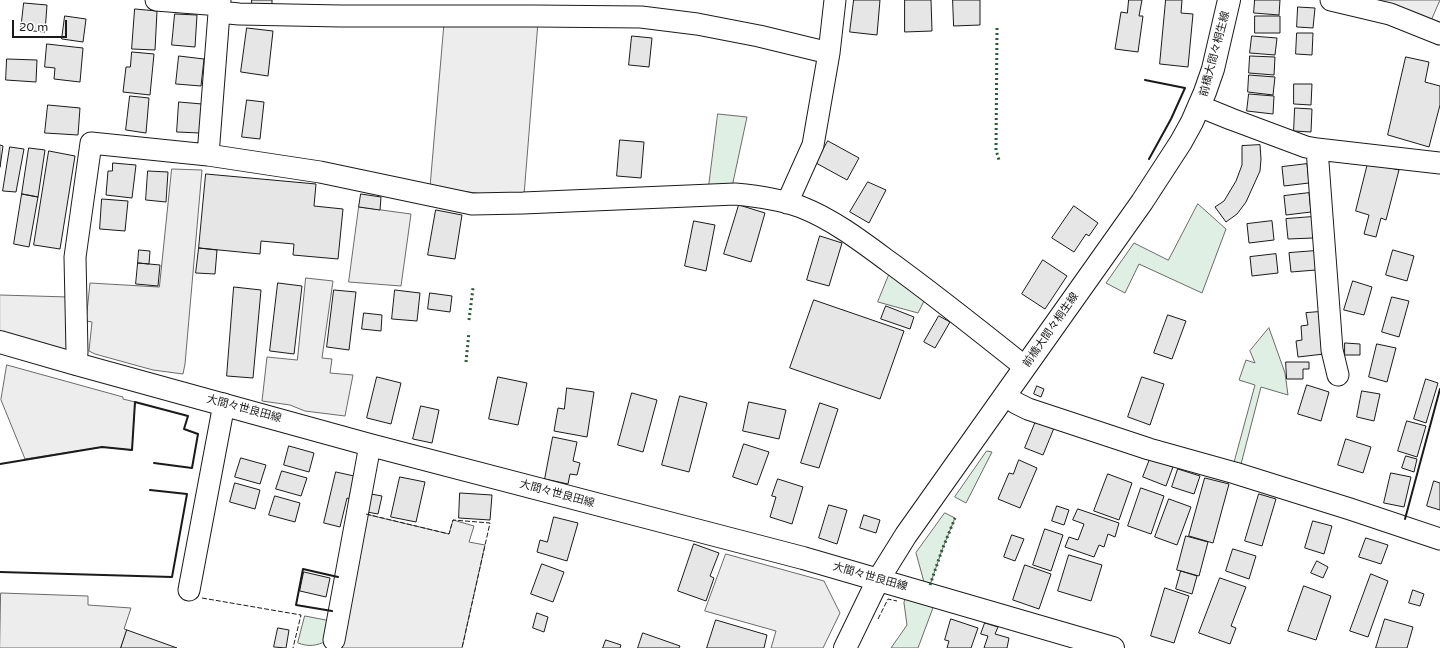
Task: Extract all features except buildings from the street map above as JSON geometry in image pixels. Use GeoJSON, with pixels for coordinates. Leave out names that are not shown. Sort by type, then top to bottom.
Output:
{"type":"FeatureCollection","features":[{"type":"Feature","properties":{"kind":"main road","name":"前橋大間々桐生線"},"geometry":{"type":"LineString","coordinates":[[845,648],[878,580],[906,535],[1142,202],[1181,142],[1205,92],[1229,0]]}},
{"type":"Feature","properties":{"kind":"main road","name":"大間々世良田線"},"geometry":{"type":"LineString","coordinates":[[0,342],[370,445],[762,547],[1112,648]]}},
{"type":"Feature","properties":{"kind":"street"},"geometry":{"type":"LineString","coordinates":[[156,0],[220,6],[239,14],[288,7],[534,16],[641,17],[697,24],[759,36],[829,53]]}},
{"type":"Feature","properties":{"kind":"street"},"geometry":{"type":"LineString","coordinates":[[787,203],[810,154],[829,53],[835,0]]}},
{"type":"Feature","properties":{"kind":"street"},"geometry":{"type":"LineString","coordinates":[[1331,0],[1390,14],[1440,34]]}},
{"type":"Feature","properties":{"kind":"street"},"geometry":{"type":"LineString","coordinates":[[208,155],[220,6]]}},
{"type":"Feature","properties":{"kind":"street"},"geometry":{"type":"LineString","coordinates":[[1199,106],[1231,120],[1301,145],[1317,149],[1440,163]]}},
{"type":"Feature","properties":{"kind":"street"},"geometry":{"type":"LineString","coordinates":[[76,364],[75,257],[91,143],[208,155],[320,172],[472,204],[735,194],[751,195],[787,203],[802,207],[823,218],[868,247],[923,287],[1025,367]]}},
{"type":"Feature","properties":{"kind":"street"},"geometry":{"type":"LineString","coordinates":[[1317,149],[1332,350],[1338,375]]}},
{"type":"Feature","properties":{"kind":"street"},"geometry":{"type":"LineString","coordinates":[[1005,395],[1028,409],[1149,450],[1249,478],[1440,539]]}},
{"type":"Feature","properties":{"kind":"street"},"geometry":{"type":"LineString","coordinates":[[189,590],[224,404]]}},
{"type":"Feature","properties":{"kind":"street"},"geometry":{"type":"LineString","coordinates":[[334,640],[370,445]]}},
{"type":"Feature","properties":{"kind":"green space"},"geometry":{"type":"Polygon","coordinates":[[[718,114],[747,117],[732,187],[709,186],[718,114]]]}},
{"type":"Feature","properties":{"kind":"green space"},"geometry":{"type":"Polygon","coordinates":[[[1198,204],[1226,229],[1202,293],[1139,264],[1125,293],[1106,283],[1134,243],[1168,260],[1198,204]]]}},
{"type":"Feature","properties":{"kind":"green space"},"geometry":{"type":"Polygon","coordinates":[[[891,270],[926,297],[918,313],[878,302],[891,270]]]}},
{"type":"Feature","properties":{"kind":"green space"},"geometry":{"type":"Polygon","coordinates":[[[1269,328],[1285,373],[1288,395],[1261,387],[1240,468],[1233,466],[1255,385],[1239,380],[1246,360],[1255,363],[1250,351],[1269,328]]]}},
{"type":"Feature","properties":{"kind":"green space"},"geometry":{"type":"Polygon","coordinates":[[[987,451],[992,452],[966,503],[955,497],[987,451]]]}},
{"type":"Feature","properties":{"kind":"green space"},"geometry":{"type":"Polygon","coordinates":[[[945,513],[955,518],[930,585],[924,582],[916,553],[945,513]]]}},
{"type":"Feature","properties":{"kind":"green space"},"geometry":{"type":"Polygon","coordinates":[[[906,597],[934,605],[918,648],[891,648],[907,625],[904,603],[906,597]]]}},
{"type":"Feature","properties":{"kind":"green space"},"geometry":{"type":"Polygon","coordinates":[[[305,616],[331,621],[326,641],[312,645],[298,643],[305,616]]]}},
{"type":"Feature","properties":{"kind":"shaded area"},"geometry":{"type":"Polygon","coordinates":[[[1368,0],[1440,0],[1430,23],[1368,0]]]}},
{"type":"Feature","properties":{"kind":"shaded area"},"geometry":{"type":"Polygon","coordinates":[[[538,22],[524,195],[484,194],[430,187],[444,23],[538,22]]]}},
{"type":"Feature","properties":{"kind":"shaded area"},"geometry":{"type":"Polygon","coordinates":[[[172,169],[202,170],[183,374],[153,370],[89,351],[92,322],[86,321],[90,283],[159,287],[172,169]]]}},
{"type":"Feature","properties":{"kind":"shaded area"},"geometry":{"type":"Polygon","coordinates":[[[359,207],[411,214],[401,286],[349,282],[359,207]]]}},
{"type":"Feature","properties":{"kind":"shaded area"},"geometry":{"type":"Polygon","coordinates":[[[306,278],[333,281],[322,358],[332,359],[330,373],[353,375],[345,416],[305,411],[290,405],[262,401],[267,357],[297,360],[306,278]]]}},
{"type":"Feature","properties":{"kind":"shaded area"},"geometry":{"type":"Polygon","coordinates":[[[0,295],[69,297],[71,346],[66,353],[0,333],[0,295]]]}},
{"type":"Feature","properties":{"kind":"shaded area"},"geometry":{"type":"Polygon","coordinates":[[[7,365],[123,397],[123,399],[135,402],[132,450],[102,447],[25,459],[1,400],[7,365]]]}},
{"type":"Feature","properties":{"kind":"shaded area"},"geometry":{"type":"Polygon","coordinates":[[[365,514],[449,534],[453,520],[474,526],[469,542],[485,545],[462,648],[338,648],[365,514]]]}},
{"type":"Feature","properties":{"kind":"shaded area"},"geometry":{"type":"Polygon","coordinates":[[[726,554],[824,581],[840,613],[823,648],[771,648],[776,631],[705,611],[726,554]]]}},
{"type":"Feature","properties":{"kind":"shaded area"},"geometry":{"type":"Polygon","coordinates":[[[1,593],[88,596],[88,605],[131,608],[124,629],[127,630],[121,648],[0,648],[1,593]]]}},
{"type":"Feature","properties":{"kind":"hedge"},"geometry":{"type":"LineString","coordinates":[[997,28],[996,150],[999,160]]}},
{"type":"Feature","properties":{"kind":"hedge"},"geometry":{"type":"LineString","coordinates":[[469,320],[473,288]]}},
{"type":"Feature","properties":{"kind":"hedge"},"geometry":{"type":"LineString","coordinates":[[466,362],[469,332]]}},
{"type":"Feature","properties":{"kind":"hedge"},"geometry":{"type":"LineString","coordinates":[[930,585],[955,518]]}},
{"type":"Feature","properties":{"kind":"fence"},"geometry":{"type":"LineString","coordinates":[[366,514],[449,534],[453,520],[490,523],[462,648]]}},
{"type":"Feature","properties":{"kind":"fence"},"geometry":{"type":"LineString","coordinates":[[202,598],[301,615],[293,648]]}},
{"type":"Feature","properties":{"kind":"fence"},"geometry":{"type":"LineString","coordinates":[[878,619],[888,599],[897,601]]}},
{"type":"Feature","properties":{"kind":"wall"},"geometry":{"type":"LineString","coordinates":[[1145,80],[1185,88],[1171,119],[1149,159]]}},
{"type":"Feature","properties":{"kind":"wall"},"geometry":{"type":"LineString","coordinates":[[1405,519],[1440,389]]}},
{"type":"Feature","properties":{"kind":"wall"},"geometry":{"type":"LineString","coordinates":[[0,464],[102,447],[132,450],[135,402],[188,416],[184,429],[198,434],[192,468],[154,463]]}},
{"type":"Feature","properties":{"kind":"wall"},"geometry":{"type":"LineString","coordinates":[[0,572],[172,577],[187,494],[150,490]]}},
{"type":"Feature","properties":{"kind":"wall"},"geometry":{"type":"LineString","coordinates":[[332,611],[296,605],[303,569],[338,577]]}}]}
